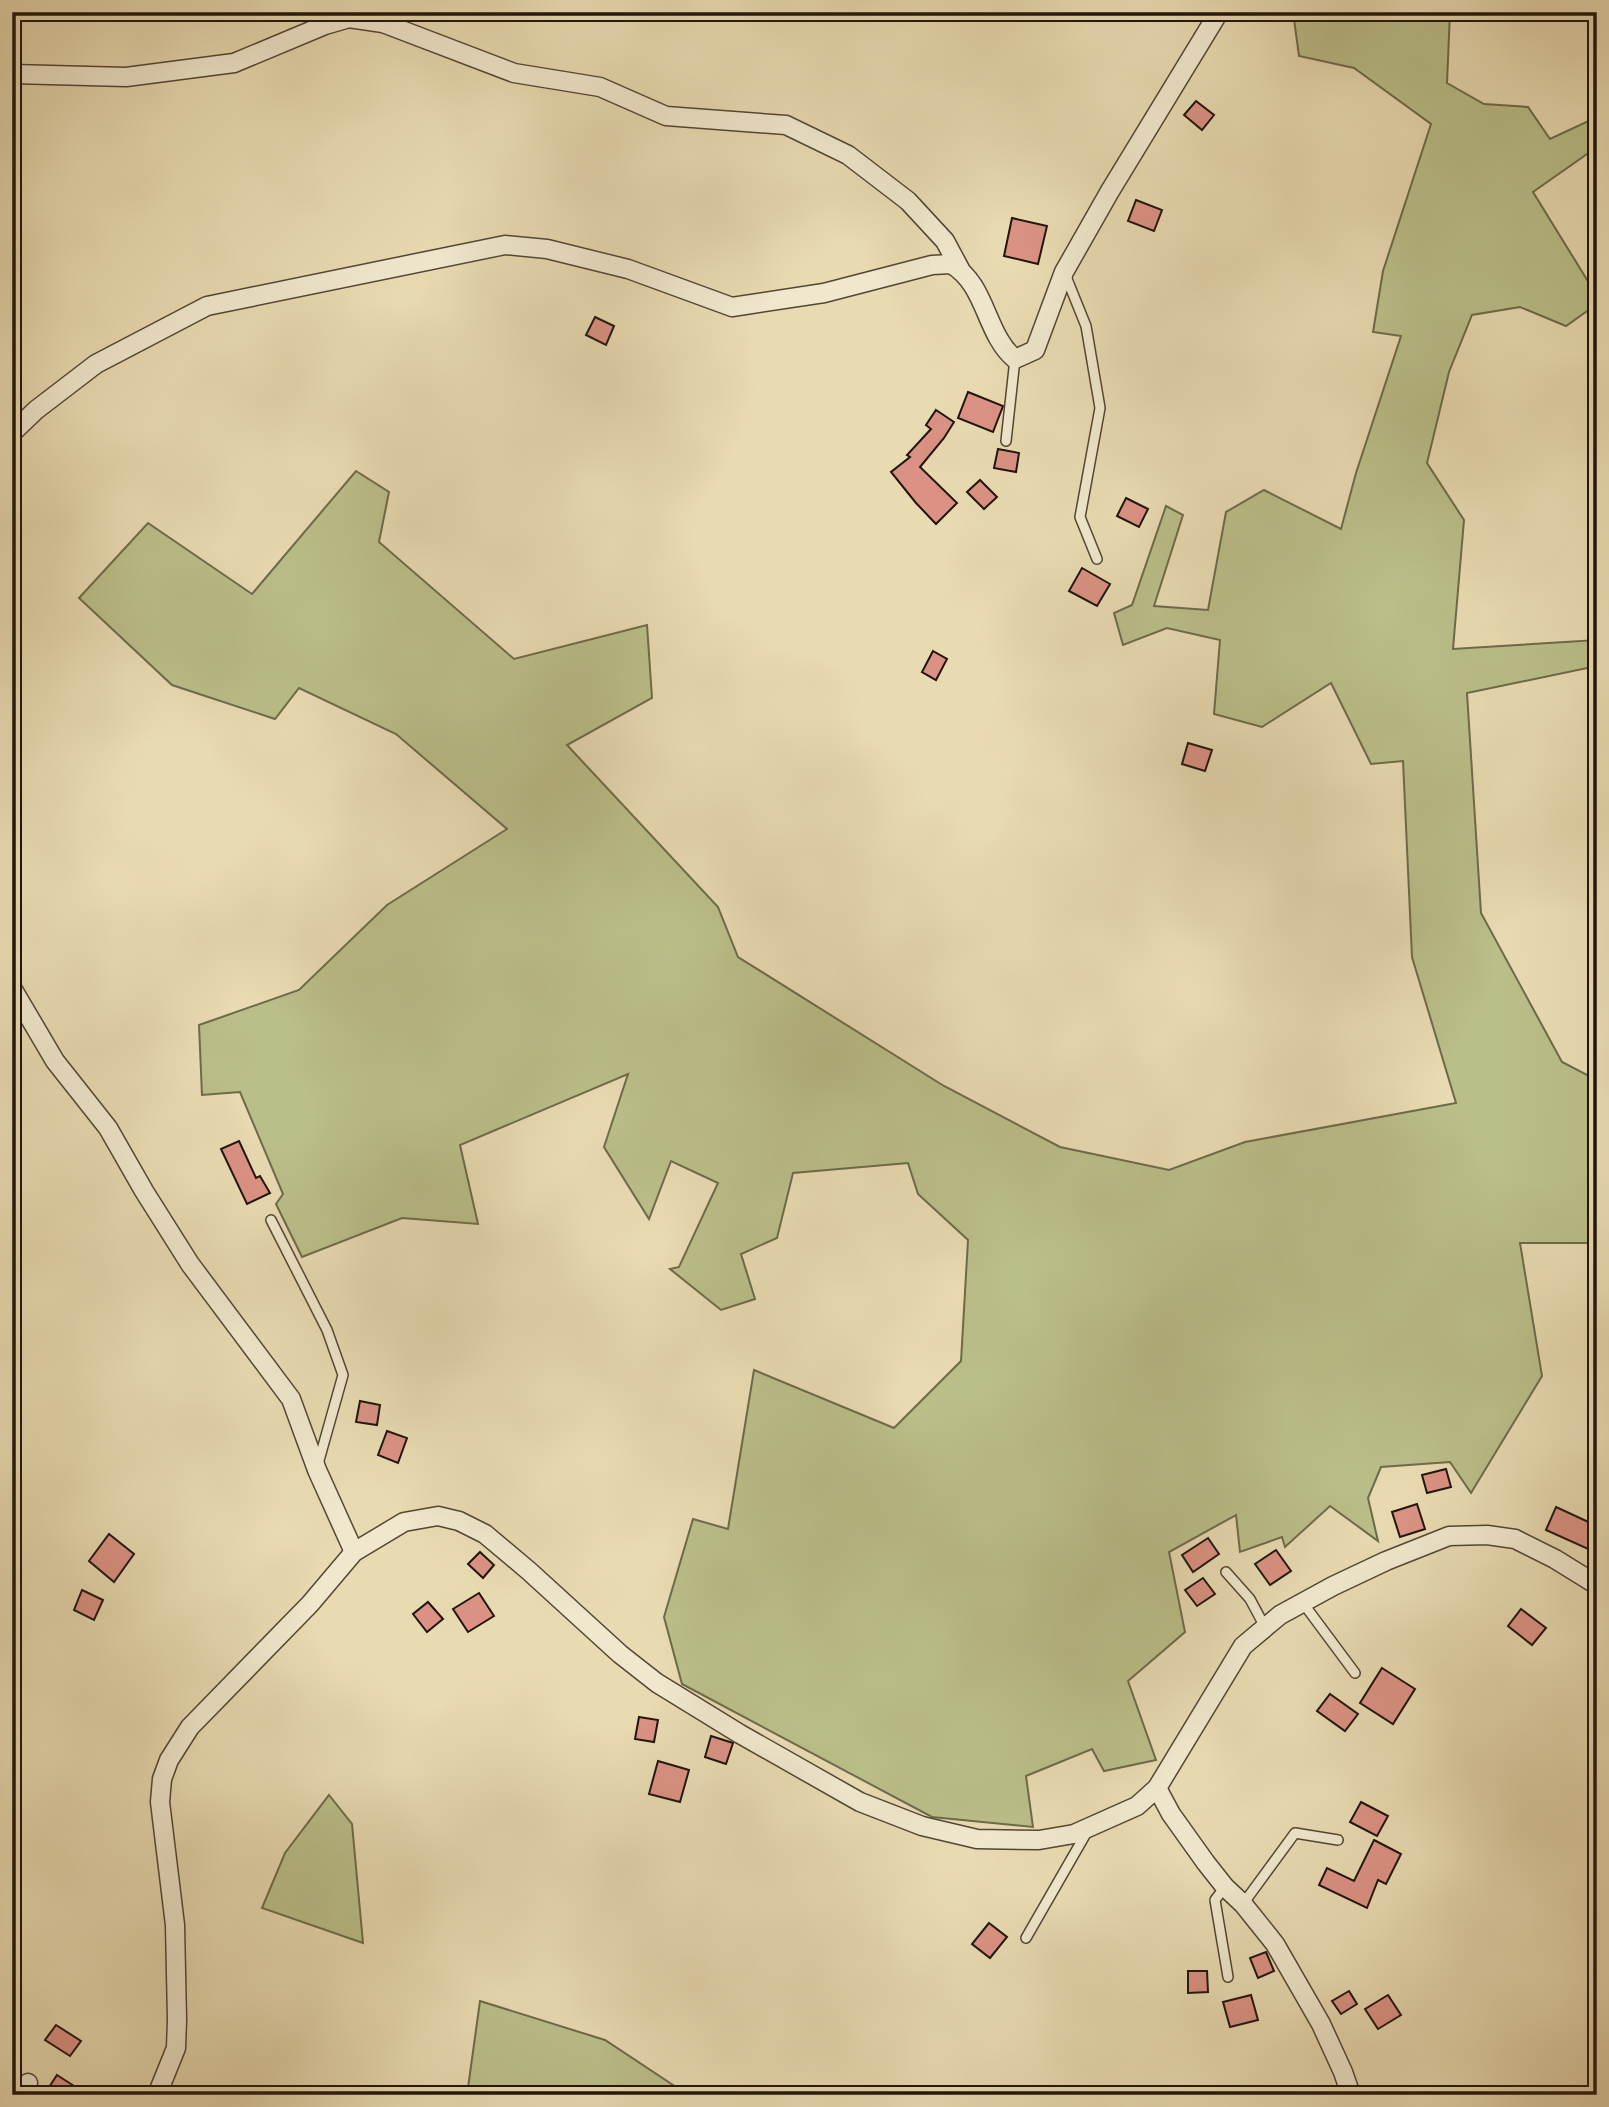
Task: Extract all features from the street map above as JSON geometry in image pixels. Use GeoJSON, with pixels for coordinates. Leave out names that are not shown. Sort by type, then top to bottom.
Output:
{"type":"FeatureCollection","features":[{"type":"Feature","properties":{"kind":"street"},"geometry":{"type":"LineString","coordinates":[[12,433],[36,410],[96,364],[207,306],[505,245],[547,249],[628,269],[732,307],[824,293],[932,265],[951,264],[970,279],[1004,350],[1016,359],[1035,350],[1064,272],[1219,12]]}},
{"type":"Feature","properties":{"kind":"street"},"geometry":{"type":"LineString","coordinates":[[12,74],[126,77],[234,63],[337,22],[349,19],[383,23],[514,73],[600,87],[666,116],[786,125],[848,155],[908,201],[945,241],[960,269]]}},
{"type":"Feature","properties":{"kind":"street"},"geometry":{"type":"LineString","coordinates":[[12,988],[55,1061],[108,1128],[190,1264],[291,1399],[317,1470],[354,1552]]}},
{"type":"Feature","properties":{"kind":"street"},"geometry":{"type":"LineString","coordinates":[[157,2095],[176,2048],[175,1925],[160,1802],[162,1779],[169,1760],[190,1727],[310,1604],[354,1552],[404,1522],[438,1516],[459,1521],[485,1534],[620,1654],[657,1683],[860,1802],[922,1826],[977,1839],[1039,1840],[1074,1834],[1137,1806],[1157,1788],[1242,1646],[1280,1615],[1386,1561],[1449,1536],[1487,1535],[1515,1539],[1555,1559],[1597,1585]]}},
{"type":"Feature","properties":{"kind":"street"},"geometry":{"type":"LineString","coordinates":[[1157,1788],[1171,1814],[1206,1863],[1275,1944],[1321,2024],[1351,2095]]}},
{"type":"Feature","properties":{"kind":"street"},"geometry":{"type":"LineString","coordinates":[[1137,1806],[1171,1814]]}},
{"type":"Feature","properties":{"kind":"lane"},"geometry":{"type":"LineString","coordinates":[[1064,272],[1086,326],[1100,408],[1080,517],[1097,559]]}},
{"type":"Feature","properties":{"kind":"lane"},"geometry":{"type":"LineString","coordinates":[[1006,441],[1016,359]]}},
{"type":"Feature","properties":{"kind":"lane"},"geometry":{"type":"LineString","coordinates":[[271,1220],[327,1329],[344,1375],[317,1470]]}},
{"type":"Feature","properties":{"kind":"lane"},"geometry":{"type":"LineString","coordinates":[[1226,1572],[1250,1600],[1265,1627]]}},
{"type":"Feature","properties":{"kind":"lane"},"geometry":{"type":"LineString","coordinates":[[1303,1603],[1355,1673]]}},
{"type":"Feature","properties":{"kind":"lane"},"geometry":{"type":"LineString","coordinates":[[1026,1938],[1091,1826]]}},
{"type":"Feature","properties":{"kind":"lane"},"geometry":{"type":"LineString","coordinates":[[1243,1904],[1295,1833],[1338,1840]]}},
{"type":"Feature","properties":{"kind":"lane"},"geometry":{"type":"LineString","coordinates":[[1225,1887],[1215,1900],[1228,1977]]}},
{"type":"Feature","properties":{"kind":"green space"},"geometry":{"type":"Polygon","coordinates":[[[1293,12],[1450,12],[1447,83],[1484,104],[1528,107],[1550,139],[1597,117],[1597,147],[1533,192],[1597,296],[1597,304],[1566,326],[1520,307],[1472,315],[1449,372],[1427,463],[1464,520],[1453,649],[1597,640],[1597,666],[1467,693],[1481,913],[1562,1062],[1597,1080],[1597,1243],[1520,1243],[1542,1376],[1471,1493],[1450,1462],[1381,1467],[1368,1498],[1378,1541],[1330,1506],[1285,1547],[1282,1537],[1240,1552],[1236,1515],[1169,1552],[1185,1632],[1128,1681],[1156,1760],[1104,1771],[1092,1749],[1026,1776],[1033,1827],[932,1817],[682,1684],[664,1617],[693,1519],[728,1529],[754,1370],[894,1428],[961,1361],[968,1240],[918,1194],[908,1163],[793,1173],[777,1238],[741,1254],[755,1299],[721,1310],[670,1269],[679,1267],[718,1183],[671,1161],[649,1219],[604,1147],[628,1074],[460,1145],[478,1224],[402,1218],[302,1257],[276,1204],[283,1194],[240,1092],[202,1095],[199,1025],[299,990],[387,905],[507,829],[396,734],[299,688],[275,719],[172,685],[79,598],[148,523],[252,594],[356,471],[389,492],[379,542],[514,659],[647,625],[652,698],[567,745],[718,907],[738,957],[944,1086],[1060,1147],[1169,1170],[1245,1142],[1456,1103],[1412,957],[1403,761],[1371,764],[1331,683],[1262,727],[1214,714],[1220,640],[1167,628],[1123,645],[1114,613],[1132,605],[1166,506],[1183,515],[1154,606],[1208,610],[1226,512],[1264,490],[1341,529],[1356,473],[1401,336],[1373,332],[1383,271],[1431,124],[1354,68],[1299,56],[1293,12]]]}},
{"type":"Feature","properties":{"kind":"green space"},"geometry":{"type":"Polygon","coordinates":[[[329,1795],[352,1824],[363,1943],[262,1908],[285,1853],[329,1795]]]}},
{"type":"Feature","properties":{"kind":"green space"},"geometry":{"type":"Polygon","coordinates":[[[480,2001],[605,2040],[688,2095],[467,2095],[480,2001]]]}},
{"type":"Feature","properties":{"kind":"building"},"geometry":{"type":"Polygon","coordinates":[[[1196,101],[1214,115],[1202,130],[1184,115],[1196,101]]]}},
{"type":"Feature","properties":{"kind":"building"},"geometry":{"type":"Polygon","coordinates":[[[1136,200],[1162,210],[1154,231],[1128,221],[1136,200]]]}},
{"type":"Feature","properties":{"kind":"building"},"geometry":{"type":"Polygon","coordinates":[[[1012,218],[1047,226],[1038,264],[1004,256],[1012,218]]]}},
{"type":"Feature","properties":{"kind":"building"},"geometry":{"type":"Polygon","coordinates":[[[595,317],[614,326],[606,345],[586,335],[595,317]]]}},
{"type":"Feature","properties":{"kind":"building"},"geometry":{"type":"Polygon","coordinates":[[[968,392],[1003,406],[993,432],[958,418],[968,392]]]}},
{"type":"Feature","properties":{"kind":"building"},"geometry":{"type":"Polygon","coordinates":[[[936,410],[954,422],[920,467],[957,503],[936,524],[891,472],[910,457],[907,455],[931,429],[926,425],[936,410]]]}},
{"type":"Feature","properties":{"kind":"building"},"geometry":{"type":"Polygon","coordinates":[[[998,449],[1019,453],[1016,472],[994,468],[998,449]]]}},
{"type":"Feature","properties":{"kind":"building"},"geometry":{"type":"Polygon","coordinates":[[[980,480],[997,497],[984,509],[967,492],[980,480]]]}},
{"type":"Feature","properties":{"kind":"building"},"geometry":{"type":"Polygon","coordinates":[[[1126,498],[1148,509],[1139,527],[1117,516],[1126,498]]]}},
{"type":"Feature","properties":{"kind":"building"},"geometry":{"type":"Polygon","coordinates":[[[1082,568],[1110,584],[1097,606],[1069,591],[1082,568]]]}},
{"type":"Feature","properties":{"kind":"building"},"geometry":{"type":"Polygon","coordinates":[[[933,651],[947,659],[936,680],[922,672],[933,651]]]}},
{"type":"Feature","properties":{"kind":"building"},"geometry":{"type":"Polygon","coordinates":[[[1188,743],[1212,750],[1205,771],[1182,764],[1188,743]]]}},
{"type":"Feature","properties":{"kind":"building"},"geometry":{"type":"Polygon","coordinates":[[[239,1141],[256,1178],[260,1176],[270,1193],[247,1204],[221,1149],[239,1141]]]}},
{"type":"Feature","properties":{"kind":"building"},"geometry":{"type":"Polygon","coordinates":[[[360,1401],[380,1405],[377,1425],[356,1422],[360,1401]]]}},
{"type":"Feature","properties":{"kind":"building"},"geometry":{"type":"Polygon","coordinates":[[[387,1431],[407,1438],[398,1463],[378,1455],[387,1431]]]}},
{"type":"Feature","properties":{"kind":"building"},"geometry":{"type":"Polygon","coordinates":[[[1446,1469],[1451,1487],[1427,1493],[1422,1475],[1446,1469]]]}},
{"type":"Feature","properties":{"kind":"building"},"geometry":{"type":"Polygon","coordinates":[[[1417,1504],[1425,1529],[1400,1537],[1392,1512],[1417,1504]]]}},
{"type":"Feature","properties":{"kind":"building"},"geometry":{"type":"Polygon","coordinates":[[[1556,1507],[1597,1526],[1597,1553],[1546,1530],[1556,1507]]]}},
{"type":"Feature","properties":{"kind":"building"},"geometry":{"type":"Polygon","coordinates":[[[109,1534],[134,1554],[114,1582],[89,1561],[109,1534]]]}},
{"type":"Feature","properties":{"kind":"building"},"geometry":{"type":"Polygon","coordinates":[[[1208,1538],[1219,1554],[1193,1572],[1182,1555],[1208,1538]]]}},
{"type":"Feature","properties":{"kind":"building"},"geometry":{"type":"Polygon","coordinates":[[[1276,1550],[1291,1571],[1270,1585],[1255,1564],[1276,1550]]]}},
{"type":"Feature","properties":{"kind":"building"},"geometry":{"type":"Polygon","coordinates":[[[480,1552],[494,1565],[483,1578],[468,1564],[480,1552]]]}},
{"type":"Feature","properties":{"kind":"building"},"geometry":{"type":"Polygon","coordinates":[[[1203,1578],[1215,1594],[1197,1606],[1185,1590],[1203,1578]]]}},
{"type":"Feature","properties":{"kind":"building"},"geometry":{"type":"Polygon","coordinates":[[[82,1590],[103,1600],[94,1620],[74,1610],[82,1590]]]}},
{"type":"Feature","properties":{"kind":"building"},"geometry":{"type":"Polygon","coordinates":[[[479,1593],[494,1616],[468,1632],[453,1609],[479,1593]]]}},
{"type":"Feature","properties":{"kind":"building"},"geometry":{"type":"Polygon","coordinates":[[[428,1602],[443,1619],[427,1632],[413,1614],[428,1602]]]}},
{"type":"Feature","properties":{"kind":"building"},"geometry":{"type":"Polygon","coordinates":[[[1521,1609],[1546,1628],[1532,1645],[1508,1626],[1521,1609]]]}},
{"type":"Feature","properties":{"kind":"building"},"geometry":{"type":"Polygon","coordinates":[[[1382,1668],[1415,1689],[1393,1724],[1360,1703],[1382,1668]]]}},
{"type":"Feature","properties":{"kind":"building"},"geometry":{"type":"Polygon","coordinates":[[[1330,1694],[1358,1714],[1345,1731],[1317,1711],[1330,1694]]]}},
{"type":"Feature","properties":{"kind":"building"},"geometry":{"type":"Polygon","coordinates":[[[639,1717],[658,1720],[654,1742],[635,1739],[639,1717]]]}},
{"type":"Feature","properties":{"kind":"building"},"geometry":{"type":"Polygon","coordinates":[[[711,1736],[733,1743],[726,1764],[705,1757],[711,1736]]]}},
{"type":"Feature","properties":{"kind":"building"},"geometry":{"type":"Polygon","coordinates":[[[658,1761],[689,1770],[680,1802],[649,1794],[658,1761]]]}},
{"type":"Feature","properties":{"kind":"building"},"geometry":{"type":"Polygon","coordinates":[[[1361,1802],[1388,1816],[1377,1836],[1350,1822],[1361,1802]]]}},
{"type":"Feature","properties":{"kind":"building"},"geometry":{"type":"Polygon","coordinates":[[[1374,1840],[1401,1854],[1386,1884],[1378,1880],[1367,1908],[1319,1885],[1327,1868],[1354,1881],[1374,1840]]]}},
{"type":"Feature","properties":{"kind":"building"},"geometry":{"type":"Polygon","coordinates":[[[989,1923],[1007,1937],[990,1958],[972,1944],[989,1923]]]}},
{"type":"Feature","properties":{"kind":"building"},"geometry":{"type":"Polygon","coordinates":[[[1266,1952],[1274,1971],[1258,1978],[1250,1958],[1266,1952]]]}},
{"type":"Feature","properties":{"kind":"building"},"geometry":{"type":"Polygon","coordinates":[[[1188,1971],[1207,1971],[1208,1992],[1188,1993],[1188,1971]]]}},
{"type":"Feature","properties":{"kind":"building"},"geometry":{"type":"Polygon","coordinates":[[[1349,1991],[1357,2004],[1341,2014],[1332,2001],[1349,1991]]]}},
{"type":"Feature","properties":{"kind":"building"},"geometry":{"type":"Polygon","coordinates":[[[1251,1995],[1258,2020],[1230,2027],[1223,2002],[1251,1995]]]}},
{"type":"Feature","properties":{"kind":"building"},"geometry":{"type":"Polygon","coordinates":[[[1388,1995],[1401,2015],[1378,2029],[1365,2009],[1388,1995]]]}},
{"type":"Feature","properties":{"kind":"building"},"geometry":{"type":"Polygon","coordinates":[[[56,2025],[81,2041],[70,2056],[45,2040],[56,2025]]]}},
{"type":"Feature","properties":{"kind":"building"},"geometry":{"type":"Polygon","coordinates":[[[57,2075],[88,2095],[44,2095],[57,2075]]]}}]}
